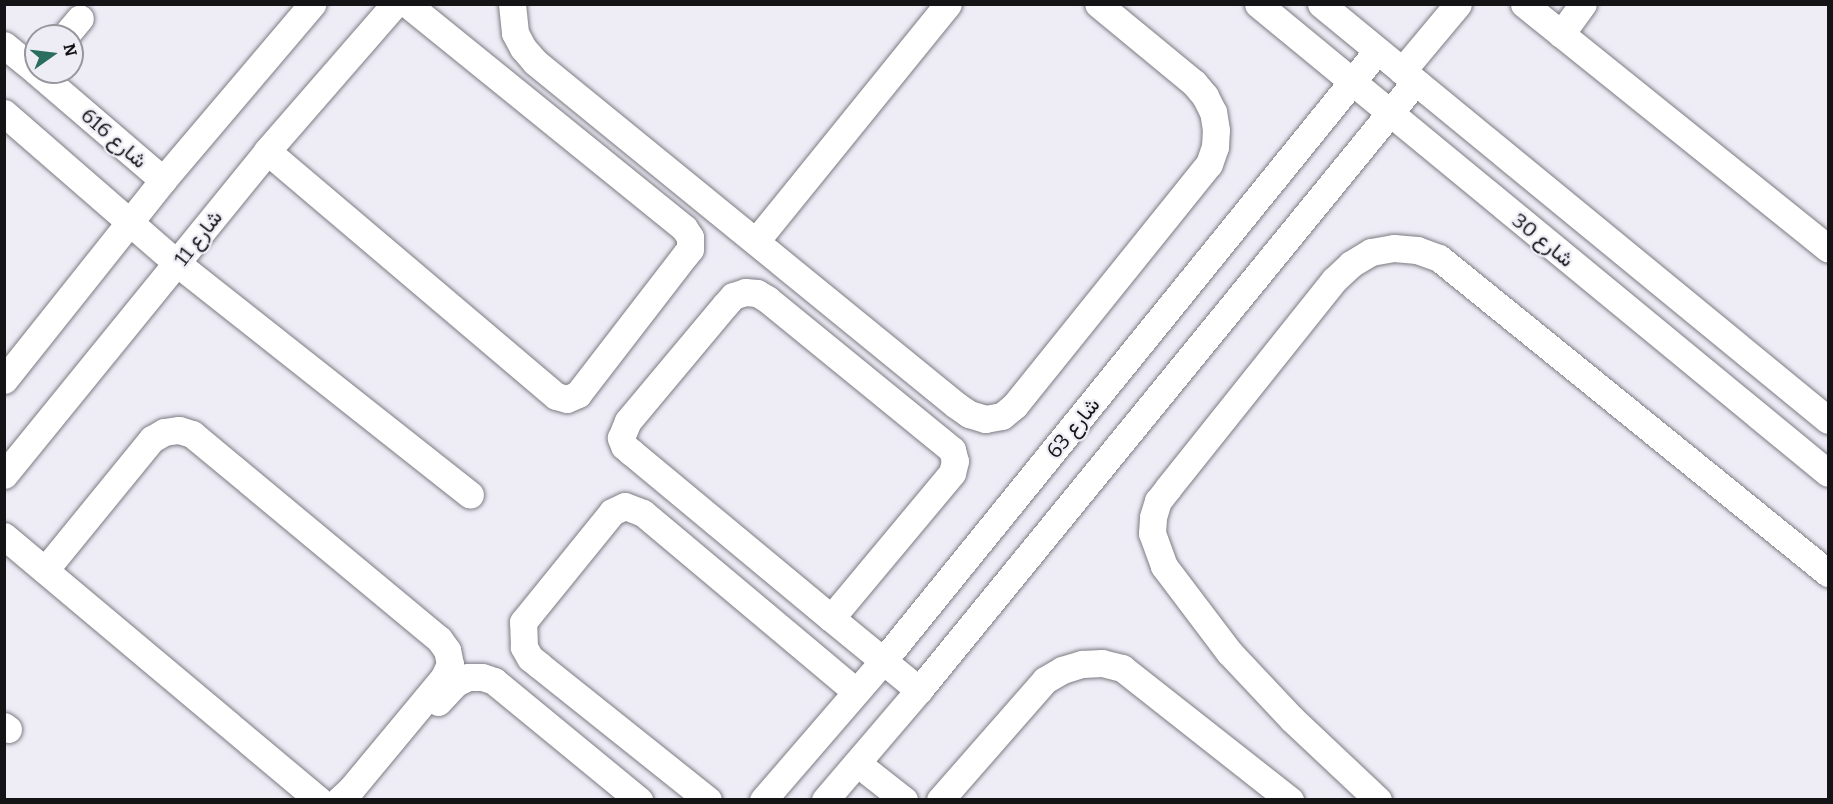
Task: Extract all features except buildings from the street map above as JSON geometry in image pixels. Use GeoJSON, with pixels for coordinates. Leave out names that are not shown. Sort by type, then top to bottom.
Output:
{"type":"FeatureCollection","features":[{"type":"Feature","properties":{"kind":"street"},"geometry":{"type":"LineString","coordinates":[[4,380],[163,180],[312,4]]}},
{"type":"Feature","properties":{"kind":"street","name":"شارع 11"},"geometry":{"type":"LineString","coordinates":[[4,475],[178,264],[267,151],[395,4]]}},
{"type":"Feature","properties":{"kind":"street"},"geometry":{"type":"LineString","coordinates":[[267,151],[556,396],[567,399],[578,394],[690,249],[690,237],[684,228],[407,4]]}},
{"type":"Feature","properties":{"kind":"street"},"geometry":{"type":"LineString","coordinates":[[512,4],[515,33],[523,48],[535,62],[969,414],[985,419],[1002,416],[1015,405],[1209,164],[1215,147],[1216,130],[1213,112],[1205,96],[1194,83],[1098,4]]}},
{"type":"Feature","properties":{"kind":"street"},"geometry":{"type":"LineString","coordinates":[[756,241],[948,4]]}},
{"type":"Feature","properties":{"kind":"street","name":"شارع 30"},"geometry":{"type":"LineString","coordinates":[[1258,4],[1389,115],[1828,473]]}},
{"type":"Feature","properties":{"kind":"street","name":"شارع 30"},"geometry":{"type":"LineString","coordinates":[[1321,4],[1828,420]]}},
{"type":"Feature","properties":{"kind":"street"},"geometry":{"type":"LineString","coordinates":[[825,800],[919,690],[1389,115],[1408,76],[1458,4]]}},
{"type":"Feature","properties":{"kind":"street"},"geometry":{"type":"LineString","coordinates":[[1524,4],[1828,248]]}},
{"type":"Feature","properties":{"kind":"street"},"geometry":{"type":"LineString","coordinates":[[1561,34],[1583,4]]}},
{"type":"Feature","properties":{"kind":"street","name":"شارع 616"},"geometry":{"type":"LineString","coordinates":[[4,45],[24,62]]}},
{"type":"Feature","properties":{"kind":"street","name":"شارع 63"},"geometry":{"type":"LineString","coordinates":[[764,800],[883,661],[1353,84],[1377,51]]}},
{"type":"Feature","properties":{"kind":"street","name":"شارع 616"},"geometry":{"type":"LineString","coordinates":[[50,84],[163,180]]}},
{"type":"Feature","properties":{"kind":"street"},"geometry":{"type":"LineString","coordinates":[[4,113],[178,264],[470,495]]}},
{"type":"Feature","properties":{"kind":"street"},"geometry":{"type":"LineString","coordinates":[[1378,800],[1292,719],[1229,652],[1164,566],[1152,533],[1153,517],[1158,501],[1168,488],[1334,280],[1351,264],[1371,252],[1394,248],[1417,250],[1438,258],[1828,573]]}},
{"type":"Feature","properties":{"kind":"street"},"geometry":{"type":"LineString","coordinates":[[831,618],[944,484],[952,473],[955,461],[952,450],[942,441],[767,299],[757,293],[745,292],[734,296],[725,305],[628,421],[621,438],[624,446],[831,618],[919,690]]}},
{"type":"Feature","properties":{"kind":"street"},"geometry":{"type":"LineString","coordinates":[[45,570],[152,439],[164,432],[179,430],[192,434],[439,639],[447,650],[450,664],[444,677],[351,789],[339,800]]}},
{"type":"Feature","properties":{"kind":"street"},"geometry":{"type":"LineString","coordinates":[[708,800],[539,665],[524,647],[523,622],[612,512],[625,506],[643,513],[856,692]]}},
{"type":"Feature","properties":{"kind":"street"},"geometry":{"type":"LineString","coordinates":[[4,536],[320,800]]}},
{"type":"Feature","properties":{"kind":"street"},"geometry":{"type":"LineString","coordinates":[[940,800],[1045,680],[1062,670],[1082,664],[1102,663],[1122,668],[1290,800]]}},
{"type":"Feature","properties":{"kind":"street"},"geometry":{"type":"LineString","coordinates":[[356,800],[456,683],[468,677],[482,677],[494,681],[639,800]]}},
{"type":"Feature","properties":{"kind":"street"},"geometry":{"type":"LineString","coordinates":[[857,764],[904,800]]}}]}
